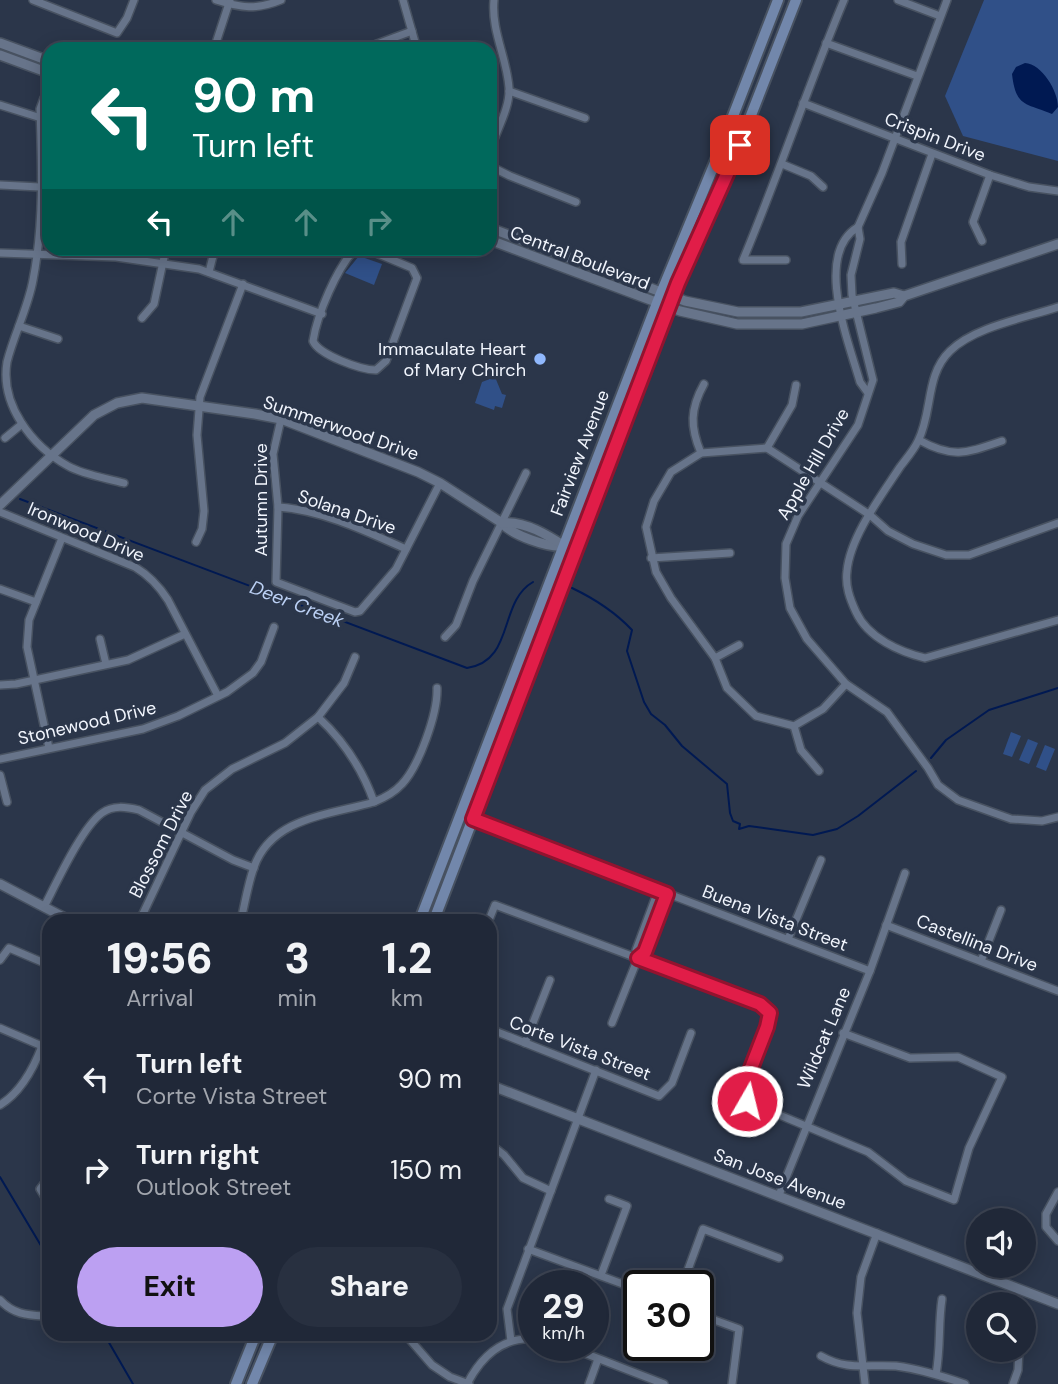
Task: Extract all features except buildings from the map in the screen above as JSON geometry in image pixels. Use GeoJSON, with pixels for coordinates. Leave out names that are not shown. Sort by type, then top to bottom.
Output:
{"type":"FeatureCollection","features":[{"type":"Feature","properties":{"kind":"main road","name":"Fairview Avenue"},"geometry":{"type":"LineString","coordinates":[[422,914],[661,291],[716,160],[778,0]]}},
{"type":"Feature","properties":{"kind":"main road","name":"Fairview Avenue"},"geometry":{"type":"LineString","coordinates":[[436,914],[687,260],[730,169],[796,0]]}},
{"type":"Feature","properties":{"kind":"main road"},"geometry":{"type":"LineString","coordinates":[[236,1384],[253,1341]]}},
{"type":"Feature","properties":{"kind":"main road"},"geometry":{"type":"LineString","coordinates":[[252,1384],[270,1341]]}},
{"type":"Feature","properties":{"kind":"street"},"geometry":{"type":"LineString","coordinates":[[33,0],[117,33],[134,0]]}},
{"type":"Feature","properties":{"kind":"street"},"geometry":{"type":"LineString","coordinates":[[216,0],[261,8],[281,0]]}},
{"type":"Feature","properties":{"kind":"street"},"geometry":{"type":"LineString","coordinates":[[403,0],[415,42]]}},
{"type":"Feature","properties":{"kind":"street"},"geometry":{"type":"LineString","coordinates":[[494,0],[494,28],[503,55],[509,90],[497,130]]}},
{"type":"Feature","properties":{"kind":"street"},"geometry":{"type":"LineString","coordinates":[[786,260],[743,260],[845,0]]}},
{"type":"Feature","properties":{"kind":"street"},"geometry":{"type":"LineString","coordinates":[[898,0],[940,16]]}},
{"type":"Feature","properties":{"kind":"street","name":"Apple Hill Drive"},"geometry":{"type":"LineString","coordinates":[[947,0],[895,139],[858,227],[859,250],[851,275],[873,380],[858,425],[798,516],[786,544],[785,578],[790,608],[807,639],[846,684],[887,712],[938,785],[958,800],[1011,819],[1042,821],[1058,817]]}},
{"type":"Feature","properties":{"kind":"street"},"geometry":{"type":"LineString","coordinates":[[216,42],[229,2]]}},
{"type":"Feature","properties":{"kind":"street"},"geometry":{"type":"LineString","coordinates":[[382,42],[412,31]]}},
{"type":"Feature","properties":{"kind":"street"},"geometry":{"type":"LineString","coordinates":[[0,43],[42,58]]}},
{"type":"Feature","properties":{"kind":"street"},"geometry":{"type":"LineString","coordinates":[[826,43],[917,76]]}},
{"type":"Feature","properties":{"kind":"street"},"geometry":{"type":"LineString","coordinates":[[0,55],[42,70]]}},
{"type":"Feature","properties":{"kind":"street"},"geometry":{"type":"LineString","coordinates":[[509,90],[586,118]]}},
{"type":"Feature","properties":{"kind":"street"},"geometry":{"type":"LineString","coordinates":[[42,103],[37,254],[29,296],[7,364],[6,380],[10,403],[22,425],[51,454],[76,470],[124,483]]}},
{"type":"Feature","properties":{"kind":"street","name":"Crispin Drive"},"geometry":{"type":"LineString","coordinates":[[803,103],[990,176],[1029,187],[1058,191]]}},
{"type":"Feature","properties":{"kind":"street"},"geometry":{"type":"LineString","coordinates":[[0,105],[41,118]]}},
{"type":"Feature","properties":{"kind":"street"},"geometry":{"type":"LineString","coordinates":[[902,264],[901,242],[932,154]]}},
{"type":"Feature","properties":{"kind":"street"},"geometry":{"type":"LineString","coordinates":[[782,164],[811,176],[823,187]]}},
{"type":"Feature","properties":{"kind":"street"},"geometry":{"type":"LineString","coordinates":[[497,170],[576,202]]}},
{"type":"Feature","properties":{"kind":"street"},"geometry":{"type":"LineString","coordinates":[[982,242],[973,222],[990,176]]}},
{"type":"Feature","properties":{"kind":"street"},"geometry":{"type":"LineString","coordinates":[[0,185],[40,187]]}},
{"type":"Feature","properties":{"kind":"street","name":"Apple Hill Drive"},"geometry":{"type":"LineString","coordinates":[[858,227],[849,232],[842,244],[836,265],[839,305],[860,382],[868,393]]}},
{"type":"Feature","properties":{"kind":"street","name":"Central Boulevard"},"geometry":{"type":"LineString","coordinates":[[497,231],[673,296],[738,312],[801,312],[894,293],[904,296]]}},
{"type":"Feature","properties":{"kind":"street","name":"Central Boulevard"},"geometry":{"type":"LineString","coordinates":[[497,243],[657,303],[737,324],[803,324],[857,313],[899,302],[904,296],[1058,244]]}},
{"type":"Feature","properties":{"kind":"street"},"geometry":{"type":"LineString","coordinates":[[842,244],[859,250]]}},
{"type":"Feature","properties":{"kind":"street"},"geometry":{"type":"LineString","coordinates":[[0,253],[42,254]]}},
{"type":"Feature","properties":{"kind":"street"},"geometry":{"type":"LineString","coordinates":[[130,256],[209,272],[321,314]]}},
{"type":"Feature","properties":{"kind":"street"},"geometry":{"type":"LineString","coordinates":[[142,318],[154,304],[165,256]]}},
{"type":"Feature","properties":{"kind":"street"},"geometry":{"type":"LineString","coordinates":[[209,272],[213,256]]}},
{"type":"Feature","properties":{"kind":"street"},"geometry":{"type":"LineString","coordinates":[[350,256],[340,268],[313,338],[317,349],[363,368],[376,370],[386,361],[416,278],[414,271],[408,266],[384,256]]}},
{"type":"Feature","properties":{"kind":"street"},"geometry":{"type":"LineString","coordinates":[[836,265],[854,267]]}},
{"type":"Feature","properties":{"kind":"street"},"geometry":{"type":"LineString","coordinates":[[196,542],[202,528],[204,511],[197,435],[199,405],[243,284]]}},
{"type":"Feature","properties":{"kind":"street"},"geometry":{"type":"LineString","coordinates":[[1058,309],[975,334],[950,351],[936,370],[919,440],[870,515],[852,548],[846,572],[848,594],[860,620],[880,638],[903,653],[925,657],[1058,620]]}},
{"type":"Feature","properties":{"kind":"street"},"geometry":{"type":"LineString","coordinates":[[19,326],[58,339]]}},
{"type":"Feature","properties":{"kind":"street"},"geometry":{"type":"LineString","coordinates":[[850,348],[865,344]]}},
{"type":"Feature","properties":{"kind":"street"},"geometry":{"type":"LineString","coordinates":[[855,366],[870,363]]}},
{"type":"Feature","properties":{"kind":"street"},"geometry":{"type":"LineString","coordinates":[[701,453],[693,434],[692,417],[696,399],[704,384]]}},
{"type":"Feature","properties":{"kind":"street"},"geometry":{"type":"LineString","coordinates":[[767,448],[792,405],[796,385]]}},
{"type":"Feature","properties":{"kind":"street","name":"Summerwood Drive"},"geometry":{"type":"LineString","coordinates":[[51,454],[94,415],[117,403],[142,398],[281,419],[418,471],[502,523],[507,530],[554,548],[564,546],[575,551]]}},
{"type":"Feature","properties":{"kind":"street","name":"Autumn Drive"},"geometry":{"type":"LineString","coordinates":[[281,419],[273,454],[278,507],[276,582],[355,612],[360,611],[387,582],[406,549]]}},
{"type":"Feature","properties":{"kind":"street"},"geometry":{"type":"LineString","coordinates":[[5,438],[22,425]]}},
{"type":"Feature","properties":{"kind":"street"},"geometry":{"type":"LineString","coordinates":[[919,440],[949,453],[968,453],[1002,441]]}},
{"type":"Feature","properties":{"kind":"street"},"geometry":{"type":"LineString","coordinates":[[846,684],[824,709],[794,726],[756,716],[727,688],[715,658],[670,598],[651,558],[646,527],[654,501],[671,472],[701,453],[767,448],[870,515],[888,531],[946,555],[969,555],[1058,523]]}},
{"type":"Feature","properties":{"kind":"street"},"geometry":{"type":"LineString","coordinates":[[0,505],[51,454]]}},
{"type":"Feature","properties":{"kind":"street"},"geometry":{"type":"LineString","coordinates":[[445,637],[456,625],[473,581],[526,473]]}},
{"type":"Feature","properties":{"kind":"street"},"geometry":{"type":"LineString","coordinates":[[406,549],[440,483]]}},
{"type":"Feature","properties":{"kind":"street","name":"Solana Drive"},"geometry":{"type":"LineString","coordinates":[[278,507],[300,508],[406,549]]}},
{"type":"Feature","properties":{"kind":"street","name":"Ironwood Drive"},"geometry":{"type":"LineString","coordinates":[[0,512],[135,567],[147,575],[159,586],[168,600],[218,696]]}},
{"type":"Feature","properties":{"kind":"street"},"geometry":{"type":"LineString","coordinates":[[49,748],[27,647],[27,634],[29,620],[62,538]]}},
{"type":"Feature","properties":{"kind":"street"},"geometry":{"type":"LineString","coordinates":[[651,558],[730,553]]}},
{"type":"Feature","properties":{"kind":"street"},"geometry":{"type":"LineString","coordinates":[[0,589],[36,602]]}},
{"type":"Feature","properties":{"kind":"street","name":"Stonewood Drive"},"geometry":{"type":"LineString","coordinates":[[0,759],[160,724],[218,696],[242,683],[253,673],[261,662],[274,626]]}},
{"type":"Feature","properties":{"kind":"street"},"geometry":{"type":"LineString","coordinates":[[0,685],[145,655],[185,634]]}},
{"type":"Feature","properties":{"kind":"street"},"geometry":{"type":"LineString","coordinates":[[100,639],[106,664]]}},
{"type":"Feature","properties":{"kind":"street"},"geometry":{"type":"LineString","coordinates":[[715,658],[739,645]]}},
{"type":"Feature","properties":{"kind":"street","name":"Blossom Drive"},"geometry":{"type":"LineString","coordinates":[[143,914],[181,833],[205,790],[232,769],[285,743],[318,717],[344,683],[355,657]]}},
{"type":"Feature","properties":{"kind":"street"},"geometry":{"type":"LineString","coordinates":[[242,914],[254,868],[266,846],[291,825],[374,802],[397,789],[416,762],[438,701],[437,688]]}},
{"type":"Feature","properties":{"kind":"street"},"geometry":{"type":"LineString","coordinates":[[318,717],[334,732],[354,759],[367,781],[374,802]]}},
{"type":"Feature","properties":{"kind":"street"},"geometry":{"type":"LineString","coordinates":[[794,726],[801,750],[819,771]]}},
{"type":"Feature","properties":{"kind":"street"},"geometry":{"type":"LineString","coordinates":[[0,775],[7,802]]}},
{"type":"Feature","properties":{"kind":"street"},"geometry":{"type":"LineString","coordinates":[[44,907],[89,827],[104,811],[128,807],[139,810],[233,860],[254,868]]}},
{"type":"Feature","properties":{"kind":"street","name":"Buena Vista Street"},"geometry":{"type":"LineString","coordinates":[[473,819],[870,971]]}},
{"type":"Feature","properties":{"kind":"street"},"geometry":{"type":"LineString","coordinates":[[788,939],[821,860]]}},
{"type":"Feature","properties":{"kind":"street","name":"Wildcat Lane"},"geometry":{"type":"LineString","coordinates":[[779,1195],[870,971],[905,873]]}},
{"type":"Feature","properties":{"kind":"street"},"geometry":{"type":"LineString","coordinates":[[0,884],[57,914]]}},
{"type":"Feature","properties":{"kind":"street"},"geometry":{"type":"LineString","coordinates":[[638,958],[636,950],[658,891]]}},
{"type":"Feature","properties":{"kind":"street"},"geometry":{"type":"LineString","coordinates":[[612,1023],[638,958],[645,952],[667,894]]}},
{"type":"Feature","properties":{"kind":"street"},"geometry":{"type":"LineString","coordinates":[[491,914],[495,905],[760,1004],[770,1013],[743,1089],[747,1101],[868,1152],[906,1181],[954,1199],[969,1148],[1002,1077],[958,1057],[910,1058],[843,1033]]}},
{"type":"Feature","properties":{"kind":"street"},"geometry":{"type":"LineString","coordinates":[[981,961],[1001,910]]}},
{"type":"Feature","properties":{"kind":"street","name":"Castellina Drive"},"geometry":{"type":"LineString","coordinates":[[886,925],[1058,990]]}},
{"type":"Feature","properties":{"kind":"street"},"geometry":{"type":"LineString","coordinates":[[0,960],[9,948],[42,962]]}},
{"type":"Feature","properties":{"kind":"street"},"geometry":{"type":"LineString","coordinates":[[525,1043],[550,980]]}},
{"type":"Feature","properties":{"kind":"street"},"geometry":{"type":"LineString","coordinates":[[0,1028],[42,1046]]}},
{"type":"Feature","properties":{"kind":"street","name":"Corte Vista Street"},"geometry":{"type":"LineString","coordinates":[[497,1033],[659,1096],[673,1083],[691,1033]]}},
{"type":"Feature","properties":{"kind":"street"},"geometry":{"type":"LineString","coordinates":[[0,1105],[10,1099],[42,1054]]}},
{"type":"Feature","properties":{"kind":"street"},"geometry":{"type":"LineString","coordinates":[[510,1341],[507,1309],[596,1070]]}},
{"type":"Feature","properties":{"kind":"street","name":"San Jose Avenue"},"geometry":{"type":"LineString","coordinates":[[497,1088],[1058,1304]]}},
{"type":"Feature","properties":{"kind":"street"},"geometry":{"type":"LineString","coordinates":[[497,1150],[523,1178],[551,1191]]}},
{"type":"Feature","properties":{"kind":"street"},"geometry":{"type":"LineString","coordinates":[[1058,1192],[1046,1214],[1046,1227],[1058,1241]]}},
{"type":"Feature","properties":{"kind":"street"},"geometry":{"type":"LineString","coordinates":[[603,1270],[627,1206],[609,1199]]}},
{"type":"Feature","properties":{"kind":"street"},"geometry":{"type":"LineString","coordinates":[[688,1270],[704,1229],[779,1258]]}},
{"type":"Feature","properties":{"kind":"street"},"geometry":{"type":"LineString","coordinates":[[865,1384],[857,1313],[861,1277],[877,1233]]}},
{"type":"Feature","properties":{"kind":"street"},"geometry":{"type":"LineString","coordinates":[[528,1249],[587,1270]]}},
{"type":"Feature","properties":{"kind":"street"},"geometry":{"type":"LineString","coordinates":[[936,1374],[941,1348],[939,1316],[942,1299]]}},
{"type":"Feature","properties":{"kind":"street"},"geometry":{"type":"LineString","coordinates":[[0,1300],[6,1307],[22,1315],[42,1316]]}},
{"type":"Feature","properties":{"kind":"street"},"geometry":{"type":"LineString","coordinates":[[714,1320],[739,1329],[732,1384]]}},
{"type":"Feature","properties":{"kind":"street"},"geometry":{"type":"LineString","coordinates":[[411,1341],[432,1365],[450,1377],[468,1384],[491,1350],[518,1340]]}},
{"type":"Feature","properties":{"kind":"street"},"geometry":{"type":"LineString","coordinates":[[821,1356],[838,1365],[896,1366],[936,1374],[965,1384]]}},
{"type":"Feature","properties":{"kind":"street"},"geometry":{"type":"LineString","coordinates":[[589,1384],[597,1361]]}},
{"type":"Feature","properties":{"kind":"street"},"geometry":{"type":"LineString","coordinates":[[603,1361],[664,1384]]}},
{"type":"Feature","properties":{"kind":"street"},"geometry":{"type":"LineString","coordinates":[[1013,1384],[1018,1362]]}},
{"type":"Feature","properties":{"kind":"shaded area"},"geometry":{"type":"Polygon","coordinates":[[[984,0],[1058,0],[1058,161],[963,136],[945,96],[984,0]]]}},
{"type":"Feature","properties":{"kind":"shaded area"},"geometry":{"type":"Polygon","coordinates":[[[1025,63],[1043,73],[1052,86],[1058,107],[1052,114],[1024,103],[1016,93],[1012,74],[1016,67],[1025,63]]]}},
{"type":"Feature","properties":{"kind":"shaded area"},"geometry":{"type":"Polygon","coordinates":[[[359,256],[382,264],[374,285],[345,273],[359,256]]]}},
{"type":"Feature","properties":{"kind":"shaded area"},"geometry":{"type":"Polygon","coordinates":[[[495,377],[502,394],[506,395],[502,408],[495,406],[494,410],[475,403],[482,382],[495,377]]]}},
{"type":"Feature","properties":{"kind":"shaded area"},"geometry":{"type":"Polygon","coordinates":[[[1011,732],[1021,736],[1012,757],[1003,754],[1011,732]]]}},
{"type":"Feature","properties":{"kind":"shaded area"},"geometry":{"type":"Polygon","coordinates":[[[1028,739],[1038,743],[1029,764],[1019,760],[1028,739]]]}},
{"type":"Feature","properties":{"kind":"shaded area"},"geometry":{"type":"Polygon","coordinates":[[[1045,745],[1055,749],[1046,771],[1036,767],[1045,745]]]}},
{"type":"Feature","properties":{"kind":"waterway","name":"Deer Creek"},"geometry":{"type":"LineString","coordinates":[[20,499],[467,668],[482,663],[493,654],[515,603],[522,591],[533,582]]}},
{"type":"Feature","properties":{"kind":"waterway","name":"Deer Creek"},"geometry":{"type":"LineString","coordinates":[[572,588],[604,606],[632,630],[627,651],[644,702],[651,714],[665,725],[682,746],[727,784],[730,813],[733,821],[740,824],[739,829],[749,826],[813,835],[837,829],[916,771]]}},
{"type":"Feature","properties":{"kind":"waterway","name":"Deer Creek"},"geometry":{"type":"LineString","coordinates":[[931,758],[946,740],[989,710],[1058,688]]}},
{"type":"Feature","properties":{"kind":"waterway"},"geometry":{"type":"LineString","coordinates":[[0,1177],[42,1247]]}},
{"type":"Feature","properties":{"kind":"waterway"},"geometry":{"type":"LineString","coordinates":[[108,1341],[133,1384]]}},
{"type":"Feature","properties":{"kind":"place","name":"Immaculate Heart of Mary Chirch"},"geometry":{"type":"Point","coordinates":[540,359]}},
{"type":"Feature","properties":{"kind":"route"},"geometry":{"type":"LineString","coordinates":[[740,145],[687,260],[473,819],[667,894],[645,952],[638,958],[760,1004],[770,1013],[743,1089],[747,1101]]}}]}
